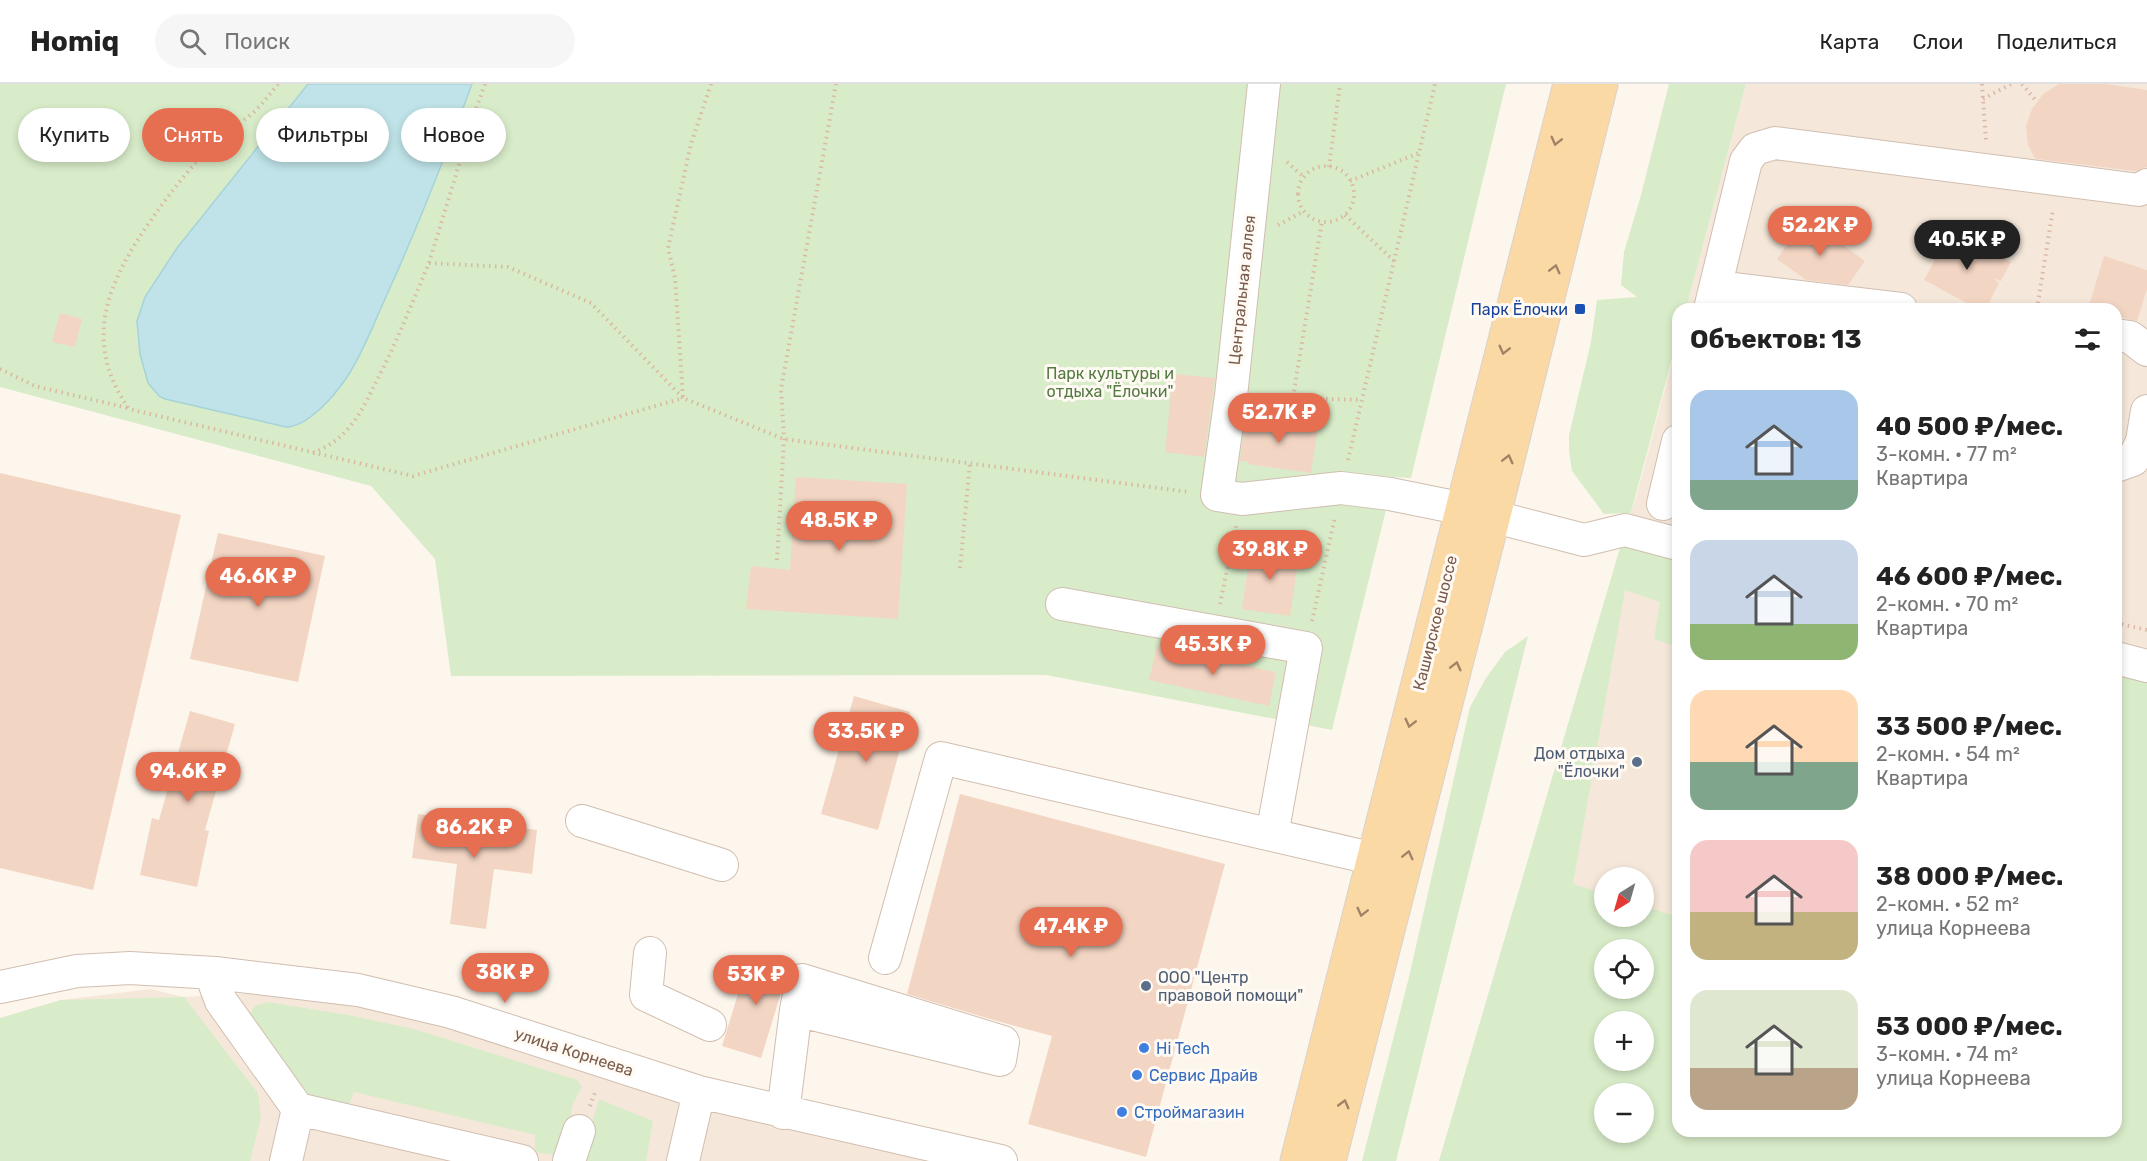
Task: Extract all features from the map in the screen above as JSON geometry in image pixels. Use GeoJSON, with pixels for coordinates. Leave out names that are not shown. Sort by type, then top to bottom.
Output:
{"type":"FeatureCollection","features":[{"type":"Feature","properties":{"kind":"main road","name":"Каширское шоссе"},"geometry":{"type":"LineString","coordinates":[[1329,1161],[1479,512],[1570,84]]}},
{"type":"Feature","properties":{"kind":"main road","name":"Каширское шоссе"},"geometry":{"type":"LineString","coordinates":[[1297,1161],[1375,859],[1479,512],[1601,84]]}},
{"type":"Feature","properties":{"kind":"street","name":"Центральная аллея"},"geometry":{"type":"LineString","coordinates":[[1229,497],[1231,396],[1264,84]]}},
{"type":"Feature","properties":{"kind":"street"},"geometry":{"type":"LineString","coordinates":[[1712,303],[1746,160],[1755,149],[1775,142],[2139,190],[2147,185]]}},
{"type":"Feature","properties":{"kind":"street"},"geometry":{"type":"LineString","coordinates":[[1712,303],[1733,289],[1851,303]]}},
{"type":"Feature","properties":{"kind":"street"},"geometry":{"type":"LineString","coordinates":[[2122,336],[2130,337],[2147,350]]}},
{"type":"Feature","properties":{"kind":"street"},"geometry":{"type":"LineString","coordinates":[[2122,464],[2133,460],[2142,441],[2147,411]]}},
{"type":"Feature","properties":{"kind":"street"},"geometry":{"type":"LineString","coordinates":[[1663,504],[1672,466]]}},
{"type":"Feature","properties":{"kind":"street"},"geometry":{"type":"LineString","coordinates":[[1229,497],[1341,489],[1390,494],[1479,512],[1584,540],[1625,530],[1672,542]]}},
{"type":"Feature","properties":{"kind":"street"},"geometry":{"type":"LineString","coordinates":[[1062,604],[1306,648],[1272,835]]}},
{"type":"Feature","properties":{"kind":"street"},"geometry":{"type":"LineString","coordinates":[[2122,660],[2147,666]]}},
{"type":"Feature","properties":{"kind":"street"},"geometry":{"type":"LineString","coordinates":[[885,958],[941,758],[1375,859]]}},
{"type":"Feature","properties":{"kind":"street"},"geometry":{"type":"LineString","coordinates":[[582,821],[722,865]]}},
{"type":"Feature","properties":{"kind":"street"},"geometry":{"type":"LineString","coordinates":[[650,953],[646,995],[710,1025]]}},
{"type":"Feature","properties":{"kind":"street","name":"улица Корнеева"},"geometry":{"type":"LineString","coordinates":[[0,987],[52,975],[104,969],[157,969],[214,973],[358,990],[420,1004],[699,1092],[1001,1161]]}},
{"type":"Feature","properties":{"kind":"street"},"geometry":{"type":"LineString","coordinates":[[214,973],[215,985],[221,1000],[298,1109],[522,1161]]}},
{"type":"Feature","properties":{"kind":"street"},"geometry":{"type":"LineString","coordinates":[[783,1113],[796,1011],[802,980],[1003,1042],[1000,1060],[796,1011]]}},
{"type":"Feature","properties":{"kind":"street"},"geometry":{"type":"LineString","coordinates":[[683,1161],[699,1092]]}},
{"type":"Feature","properties":{"kind":"street"},"geometry":{"type":"LineString","coordinates":[[286,1161],[298,1109]]}},
{"type":"Feature","properties":{"kind":"street"},"geometry":{"type":"LineString","coordinates":[[569,1161],[579,1131]]}},
{"type":"Feature","properties":{"kind":"path"},"geometry":{"type":"LineString","coordinates":[[129,409],[112,382],[105,348],[106,306],[116,276],[147,226],[177,186],[213,145],[252,113],[278,84]]}},
{"type":"Feature","properties":{"kind":"path"},"geometry":{"type":"LineString","coordinates":[[313,453],[328,447],[354,421],[386,364],[429,264],[485,84]]}},
{"type":"Feature","properties":{"kind":"path"},"geometry":{"type":"LineString","coordinates":[[683,398],[675,279],[668,248],[691,144],[711,84]]}},
{"type":"Feature","properties":{"kind":"path"},"geometry":{"type":"LineString","coordinates":[[777,560],[784,439],[781,389],[836,84]]}},
{"type":"Feature","properties":{"kind":"path"},"geometry":{"type":"LineString","coordinates":[[1329,166],[1340,84]]}},
{"type":"Feature","properties":{"kind":"path"},"geometry":{"type":"LineString","coordinates":[[1306,648],[1435,84]]}},
{"type":"Feature","properties":{"kind":"path"},"geometry":{"type":"LineString","coordinates":[[1982,84],[1988,170]]}},
{"type":"Feature","properties":{"kind":"path"},"geometry":{"type":"LineString","coordinates":[[1983,99],[2011,84]]}},
{"type":"Feature","properties":{"kind":"path"},"geometry":{"type":"LineString","coordinates":[[2022,84],[2037,102]]}},
{"type":"Feature","properties":{"kind":"path"},"geometry":{"type":"LineString","coordinates":[[1350,181],[1419,153]]}},
{"type":"Feature","properties":{"kind":"path"},"geometry":{"type":"LineString","coordinates":[[1319,167],[1337,168],[1350,181],[1354,198],[1345,214],[1338,219],[1322,221],[1311,218],[1304,211],[1298,194],[1299,185],[1310,171],[1319,167]]}},
{"type":"Feature","properties":{"kind":"path"},"geometry":{"type":"LineString","coordinates":[[2038,303],[2058,179]]}},
{"type":"Feature","properties":{"kind":"path"},"geometry":{"type":"LineString","coordinates":[[1345,214],[1394,261]]}},
{"type":"Feature","properties":{"kind":"path"},"geometry":{"type":"LineString","coordinates":[[1293,398],[1322,221]]}},
{"type":"Feature","properties":{"kind":"path"},"geometry":{"type":"LineString","coordinates":[[429,264],[508,267],[591,303],[683,398],[784,439],[1229,497],[1214,631]]}},
{"type":"Feature","properties":{"kind":"path"},"geometry":{"type":"LineString","coordinates":[[0,369],[35,387],[413,476],[683,398]]}},
{"type":"Feature","properties":{"kind":"path"},"geometry":{"type":"LineString","coordinates":[[1231,396],[1362,400]]}},
{"type":"Feature","properties":{"kind":"path"},"geometry":{"type":"LineString","coordinates":[[960,568],[970,463]]}},
{"type":"Feature","properties":{"kind":"path"},"geometry":{"type":"LineString","coordinates":[[2122,624],[2147,630]]}},
{"type":"Feature","properties":{"kind":"shaded area","name":"Дом отдыха \"Ёлочки\""},"geometry":{"type":"Polygon","coordinates":[[[1746,84],[2147,84],[2147,1161],[1439,1161],[1637,494],[1672,362],[1672,1137],[2122,1137],[2122,303],[1688,303],[1746,84]]]}},
{"type":"Feature","properties":{"kind":"shaded area"},"geometry":{"type":"Polygon","coordinates":[[[151,989],[184,997],[274,992],[409,1008],[958,1161],[0,1161],[0,1018],[61,1000],[151,989]]]}},
{"type":"Feature","properties":{"kind":"green space","name":"Парк культуры и отдыха \"Ёлочки\""},"geometry":{"type":"Polygon","coordinates":[[[0,84],[1506,84],[1411,478],[1394,477],[1332,730],[1046,675],[451,676],[435,559],[371,486],[0,387],[0,84]]]}},
{"type":"Feature","properties":{"kind":"green space"},"geometry":{"type":"Polygon","coordinates":[[[1669,84],[1746,84],[1688,303],[1672,303],[1672,359],[1631,513],[1604,514],[1572,471],[1569,435],[1591,342],[1597,300],[1637,297],[1621,285],[1624,252],[1669,84]]]}},
{"type":"Feature","properties":{"kind":"green space"},"geometry":{"type":"Polygon","coordinates":[[[1622,541],[1672,554],[1672,645],[1654,639],[1660,602],[1625,590],[1573,884],[1594,891],[1594,927],[1654,927],[1654,909],[1672,915],[1672,1137],[2122,1137],[2122,670],[2147,677],[2147,1161],[1439,1161],[1622,541]]]}},
{"type":"Feature","properties":{"kind":"green space"},"geometry":{"type":"Polygon","coordinates":[[[1528,636],[1396,1161],[1362,1161],[1409,977],[1470,707],[1486,678],[1505,652],[1528,636]]]}},
{"type":"Feature","properties":{"kind":"green space"},"geometry":{"type":"Polygon","coordinates":[[[184,997],[258,1093],[261,1118],[250,1161],[0,1161],[0,1018],[61,1000],[184,997]]]}},
{"type":"Feature","properties":{"kind":"green space"},"geometry":{"type":"Polygon","coordinates":[[[268,1002],[414,1029],[577,1080],[582,1087],[572,1106],[570,1124],[554,1155],[535,1152],[535,1135],[354,1092],[346,1112],[310,1102],[249,1015],[255,1006],[268,1002]]]}},
{"type":"Feature","properties":{"kind":"green space"},"geometry":{"type":"Polygon","coordinates":[[[599,1099],[653,1121],[646,1161],[581,1161],[599,1099]]]}},
{"type":"Feature","properties":{"kind":"water"},"geometry":{"type":"Polygon","coordinates":[[[308,84],[472,84],[463,108],[401,108],[401,162],[443,162],[368,339],[347,377],[328,401],[312,416],[294,426],[286,427],[159,396],[148,383],[140,354],[137,321],[145,297],[177,248],[256,149],[256,162],[389,162],[389,108],[289,108],[308,84]]]}},
{"type":"Feature","properties":{"kind":"building"},"geometry":{"type":"Polygon","coordinates":[[[2059,84],[2106,84],[2147,90],[2147,167],[2135,171],[2034,157],[2028,145],[2026,126],[2032,109],[2043,94],[2059,84]]]}},
{"type":"Feature","properties":{"kind":"building"},"geometry":{"type":"Polygon","coordinates":[[[1806,218],[1865,261],[1848,285],[1806,280],[1777,259],[1806,218]]]}},
{"type":"Feature","properties":{"kind":"building"},"geometry":{"type":"Polygon","coordinates":[[[1951,229],[2011,262],[2001,281],[1993,278],[1999,283],[1989,303],[1967,303],[1924,280],[1951,229]]]}},
{"type":"Feature","properties":{"kind":"building"},"geometry":{"type":"Polygon","coordinates":[[[2104,256],[2147,270],[2147,289],[2137,321],[2122,317],[2122,303],[2090,303],[2104,256]]]}},
{"type":"Feature","properties":{"kind":"building"},"geometry":{"type":"Polygon","coordinates":[[[60,313],[82,319],[75,347],[52,342],[60,313]]]}},
{"type":"Feature","properties":{"kind":"building"},"geometry":{"type":"Polygon","coordinates":[[[1173,374],[1215,378],[1204,457],[1165,452],[1173,374]]]}},
{"type":"Feature","properties":{"kind":"building"},"geometry":{"type":"Polygon","coordinates":[[[1246,416],[1318,426],[1311,473],[1240,461],[1246,416]]]}},
{"type":"Feature","properties":{"kind":"building"},"geometry":{"type":"Polygon","coordinates":[[[0,473],[181,515],[93,890],[0,868],[0,473]]]}},
{"type":"Feature","properties":{"kind":"building"},"geometry":{"type":"Polygon","coordinates":[[[796,477],[907,484],[898,619],[746,609],[751,566],[790,570],[796,477]]]}},
{"type":"Feature","properties":{"kind":"building"},"geometry":{"type":"Polygon","coordinates":[[[218,533],[325,556],[298,682],[190,659],[218,533]]]}},
{"type":"Feature","properties":{"kind":"building"},"geometry":{"type":"Polygon","coordinates":[[[1251,546],[1299,554],[1290,616],[1242,609],[1251,546]]]}},
{"type":"Feature","properties":{"kind":"building"},"geometry":{"type":"Polygon","coordinates":[[[1157,646],[1276,672],[1269,706],[1149,680],[1157,646]]]}},
{"type":"Feature","properties":{"kind":"building"},"geometry":{"type":"Polygon","coordinates":[[[854,696],[910,712],[878,830],[821,814],[854,696]]]}},
{"type":"Feature","properties":{"kind":"building"},"geometry":{"type":"Polygon","coordinates":[[[190,711],[235,724],[205,830],[209,831],[197,887],[140,875],[152,818],[159,820],[190,711]]]}},
{"type":"Feature","properties":{"kind":"building"},"geometry":{"type":"Polygon","coordinates":[[[960,794],[1225,864],[1146,1157],[1028,1124],[1052,1036],[907,994],[960,794]]]}},
{"type":"Feature","properties":{"kind":"building"},"geometry":{"type":"Polygon","coordinates":[[[418,814],[537,830],[532,874],[494,869],[486,929],[450,924],[457,864],[412,858],[418,814]]]}},
{"type":"Feature","properties":{"kind":"building"},"geometry":{"type":"Polygon","coordinates":[[[750,955],[789,967],[761,1058],[722,1046],[750,955]]]}},
{"type":"Feature","properties":{"kind":"place","name":"Парк Ёлочки"},"geometry":{"type":"Point","coordinates":[1580,309]}},
{"type":"Feature","properties":{"kind":"place","name":"Дом отдыха \"Ёлочки\""},"geometry":{"type":"Point","coordinates":[1637,762]}},
{"type":"Feature","properties":{"kind":"place","name":"ООО \"Центр правовой помощи\""},"geometry":{"type":"Point","coordinates":[1146,986]}},
{"type":"Feature","properties":{"kind":"place","name":"Hi Tech"},"geometry":{"type":"Point","coordinates":[1144,1048]}},
{"type":"Feature","properties":{"kind":"place","name":"Сервис Драйв"},"geometry":{"type":"Point","coordinates":[1137,1075]}},
{"type":"Feature","properties":{"kind":"place","name":"Строймагазин"},"geometry":{"type":"Point","coordinates":[1122,1112]}}]}
